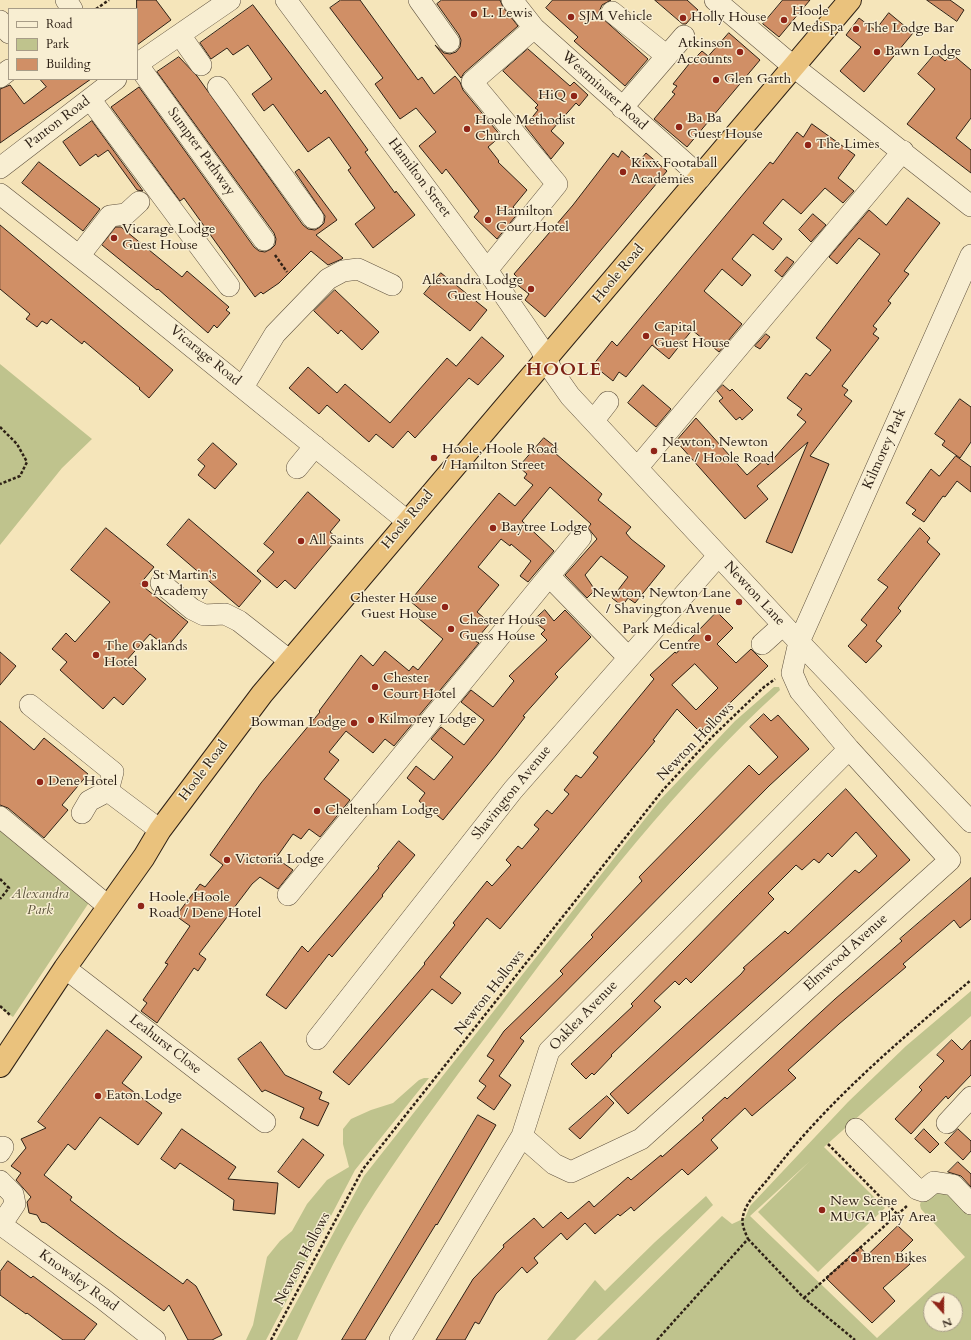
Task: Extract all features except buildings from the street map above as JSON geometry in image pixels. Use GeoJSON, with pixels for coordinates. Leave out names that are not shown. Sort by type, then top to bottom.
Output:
{"type":"FeatureCollection","features":[{"type":"Feature","properties":{"kind":"highway","name":"Hoole Road"},"geometry":{"type":"LineString","coordinates":[[3,1053],[144,857],[160,830],[207,766],[290,661],[407,521],[850,0]]}},
{"type":"Feature","properties":{"kind":"street"},"geometry":{"type":"LineString","coordinates":[[138,63],[230,0]]}},
{"type":"Feature","properties":{"kind":"street","name":"Hamilton Street"},"geometry":{"type":"LineString","coordinates":[[286,0],[487,270],[546,359]]}},
{"type":"Feature","properties":{"kind":"street"},"geometry":{"type":"LineString","coordinates":[[419,0],[449,42]]}},
{"type":"Feature","properties":{"kind":"street","name":"Westminster Road"},"geometry":{"type":"LineString","coordinates":[[512,0],[534,28],[693,170],[700,178]]}},
{"type":"Feature","properties":{"kind":"street"},"geometry":{"type":"LineString","coordinates":[[715,0],[794,67],[903,151],[971,206]]}},
{"type":"Feature","properties":{"kind":"street"},"geometry":{"type":"LineString","coordinates":[[612,12],[667,56]]}},
{"type":"Feature","properties":{"kind":"street"},"geometry":{"type":"LineString","coordinates":[[0,21],[8,32]]}},
{"type":"Feature","properties":{"kind":"street"},"geometry":{"type":"LineString","coordinates":[[487,270],[557,184],[472,82],[534,28]]}},
{"type":"Feature","properties":{"kind":"street"},"geometry":{"type":"LineString","coordinates":[[180,35],[202,65]]}},
{"type":"Feature","properties":{"kind":"street"},"geometry":{"type":"LineString","coordinates":[[622,108],[684,36]]}},
{"type":"Feature","properties":{"kind":"street","name":"Sumpter Pathway"},"geometry":{"type":"LineString","coordinates":[[138,65],[264,240]]}},
{"type":"Feature","properties":{"kind":"street"},"geometry":{"type":"LineString","coordinates":[[0,77],[8,71]]}},
{"type":"Feature","properties":{"kind":"street","name":"Panton Road"},"geometry":{"type":"LineString","coordinates":[[0,168],[115,80]]}},
{"type":"Feature","properties":{"kind":"street"},"geometry":{"type":"LineString","coordinates":[[218,87],[314,218]]}},
{"type":"Feature","properties":{"kind":"street"},"geometry":{"type":"LineString","coordinates":[[90,99],[229,286]]}},
{"type":"Feature","properties":{"kind":"street"},"geometry":{"type":"LineString","coordinates":[[638,467],[903,151]]}},
{"type":"Feature","properties":{"kind":"street","name":"Vicarage Road"},"geometry":{"type":"LineString","coordinates":[[0,194],[407,521]]}},
{"type":"Feature","properties":{"kind":"street"},"geometry":{"type":"LineString","coordinates":[[79,256],[110,216],[126,214],[139,202]]}},
{"type":"Feature","properties":{"kind":"street","name":"Kilmorey Park"},"geometry":{"type":"LineString","coordinates":[[799,642],[971,255]]}},
{"type":"Feature","properties":{"kind":"street"},"geometry":{"type":"LineString","coordinates":[[242,387],[275,334],[328,279],[343,271],[358,270],[392,286]]}},
{"type":"Feature","properties":{"kind":"street","name":"Newton Lane"},"geometry":{"type":"LineString","coordinates":[[546,359],[570,396],[638,467],[718,556],[971,822]]}},
{"type":"Feature","properties":{"kind":"street"},"geometry":{"type":"LineString","coordinates":[[594,420],[608,402]]}},
{"type":"Feature","properties":{"kind":"street"},"geometry":{"type":"LineString","coordinates":[[298,468],[315,446]]}},
{"type":"Feature","properties":{"kind":"street"},"geometry":{"type":"LineString","coordinates":[[288,895],[581,537]]}},
{"type":"Feature","properties":{"kind":"street","name":"Shavington Avenue"},"geometry":{"type":"LineString","coordinates":[[317,1039],[513,790],[628,657],[677,613],[718,556]]}},
{"type":"Feature","properties":{"kind":"street"},"geometry":{"type":"LineString","coordinates":[[549,576],[628,657]]}},
{"type":"Feature","properties":{"kind":"street"},"geometry":{"type":"LineString","coordinates":[[160,583],[192,608],[204,615],[225,614],[239,621],[290,661]]}},
{"type":"Feature","properties":{"kind":"street"},"geometry":{"type":"LineString","coordinates":[[762,644],[783,625]]}},
{"type":"Feature","properties":{"kind":"street","name":"Elmwood Avenue"},"geometry":{"type":"LineString","coordinates":[[522,1136],[554,1164],[571,1172],[641,1139],[950,860],[849,749],[800,691],[792,673],[799,642]]}},
{"type":"Feature","properties":{"kind":"street"},"geometry":{"type":"LineString","coordinates":[[30,705],[113,772],[108,791],[88,801],[82,813]]}},
{"type":"Feature","properties":{"kind":"street","name":"Oaklea Avenue"},"geometry":{"type":"LineString","coordinates":[[400,1340],[522,1136],[549,1051],[849,749]]}},
{"type":"Feature","properties":{"kind":"street"},"geometry":{"type":"LineString","coordinates":[[108,791],[160,830]]}},
{"type":"Feature","properties":{"kind":"street"},"geometry":{"type":"LineString","coordinates":[[0,817],[108,906]]}},
{"type":"Feature","properties":{"kind":"street","name":"Leahurst Close"},"geometry":{"type":"LineString","coordinates":[[65,968],[265,1122]]}},
{"type":"Feature","properties":{"kind":"street"},"geometry":{"type":"LineString","coordinates":[[856,1129],[917,1189],[923,1191],[934,1182],[953,1186],[971,1204]]}},
{"type":"Feature","properties":{"kind":"street"},"geometry":{"type":"LineString","coordinates":[[0,1181],[13,1194],[15,1204],[0,1224]]}},
{"type":"Feature","properties":{"kind":"street","name":"Knowsley Road"},"geometry":{"type":"LineString","coordinates":[[0,1224],[104,1299],[155,1340]]}},
{"type":"Feature","properties":{"kind":"path"},"geometry":{"type":"LineString","coordinates":[[97,8],[109,0]]}},
{"type":"Feature","properties":{"kind":"path"},"geometry":{"type":"LineString","coordinates":[[0,427],[17,444],[27,462],[20,476],[0,484]]}},
{"type":"Feature","properties":{"kind":"path","name":"Newton Hollows"},"geometry":{"type":"LineString","coordinates":[[271,1340],[363,1169],[663,790],[712,737],[764,687]]}},
{"type":"Feature","properties":{"kind":"path"},"geometry":{"type":"LineString","coordinates":[[0,879],[9,888],[0,899]]}},
{"type":"Feature","properties":{"kind":"path"},"geometry":{"type":"LineString","coordinates":[[855,1340],[804,1298],[748,1239],[743,1227],[742,1217],[748,1205],[776,1168],[842,1094],[918,1025],[971,980]]}},
{"type":"Feature","properties":{"kind":"path"},"geometry":{"type":"LineString","coordinates":[[828,1144],[897,1214]]}},
{"type":"Feature","properties":{"kind":"path"},"geometry":{"type":"LineString","coordinates":[[804,1298],[923,1191]]}},
{"type":"Feature","properties":{"kind":"path"},"geometry":{"type":"LineString","coordinates":[[657,1340],[748,1239]]}},
{"type":"Feature","properties":{"kind":"green space"},"geometry":{"type":"Polygon","coordinates":[[[0,364],[92,439],[62,468],[0,545],[0,364]]]}},
{"type":"Feature","properties":{"kind":"green space"},"geometry":{"type":"Polygon","coordinates":[[[774,687],[779,687],[780,690],[743,725],[671,801],[571,923],[440,1098],[375,1192],[333,1264],[297,1340],[276,1340],[364,1176],[659,801],[735,721],[774,687]]]}},
{"type":"Feature","properties":{"kind":"green space","name":"Alexandra Park"},"geometry":{"type":"Polygon","coordinates":[[[0,817],[94,895],[13,1017],[0,1008],[0,817]]]}},
{"type":"Feature","properties":{"kind":"green space"},"geometry":{"type":"Polygon","coordinates":[[[971,991],[971,1016],[824,1147],[885,1208],[818,1272],[758,1212],[810,1161],[750,1216],[877,1338],[923,1296],[923,1332],[963,1332],[963,1292],[927,1292],[965,1257],[921,1209],[920,1205],[922,1197],[934,1191],[950,1195],[971,1214],[971,1340],[597,1340],[722,1216],[732,1224],[745,1218],[750,1206],[848,1102],[906,1046],[971,991]]]}},
{"type":"Feature","properties":{"kind":"green space"},"geometry":{"type":"Polygon","coordinates":[[[429,1078],[355,1170],[266,1340],[246,1340],[253,1325],[267,1257],[280,1241],[292,1231],[307,1204],[327,1180],[349,1167],[343,1144],[343,1129],[351,1119],[371,1110],[393,1103],[419,1080],[429,1078]]]}},
{"type":"Feature","properties":{"kind":"green space"},"geometry":{"type":"Polygon","coordinates":[[[706,1196],[713,1205],[575,1340],[547,1340],[595,1280],[605,1291],[655,1242],[706,1196]]]}},
{"type":"Feature","properties":{"kind":"place","name":"L. Lewis"},"geometry":{"type":"Point","coordinates":[474,14]}},
{"type":"Feature","properties":{"kind":"place","name":"SJM Vehicle"},"geometry":{"type":"Point","coordinates":[571,17]}},
{"type":"Feature","properties":{"kind":"place","name":"Holly House"},"geometry":{"type":"Point","coordinates":[683,18]}},
{"type":"Feature","properties":{"kind":"place","name":"Hoole MediSpa"},"geometry":{"type":"Point","coordinates":[784,20]}},
{"type":"Feature","properties":{"kind":"place","name":"The Lodge Bar"},"geometry":{"type":"Point","coordinates":[856,29]}},
{"type":"Feature","properties":{"kind":"place","name":"Atkinson Accounts"},"geometry":{"type":"Point","coordinates":[740,52]}},
{"type":"Feature","properties":{"kind":"place","name":"Bawn Lodge"},"geometry":{"type":"Point","coordinates":[877,52]}},
{"type":"Feature","properties":{"kind":"place","name":"Glen Garth"},"geometry":{"type":"Point","coordinates":[716,80]}},
{"type":"Feature","properties":{"kind":"place","name":"HiQ"},"geometry":{"type":"Point","coordinates":[574,96]}},
{"type":"Feature","properties":{"kind":"place","name":"Ba Ba Guest House"},"geometry":{"type":"Point","coordinates":[679,127]}},
{"type":"Feature","properties":{"kind":"place","name":"Hoole Methodist Church"},"geometry":{"type":"Point","coordinates":[467,129]}},
{"type":"Feature","properties":{"kind":"place","name":"The Limes"},"geometry":{"type":"Point","coordinates":[808,145]}},
{"type":"Feature","properties":{"kind":"place","name":"Kixx Footaball Academies"},"geometry":{"type":"Point","coordinates":[623,172]}},
{"type":"Feature","properties":{"kind":"place","name":"Hamilton Court Hotel"},"geometry":{"type":"Point","coordinates":[488,220]}},
{"type":"Feature","properties":{"kind":"place","name":"Vicarage Lodge Guest House"},"geometry":{"type":"Point","coordinates":[114,238]}},
{"type":"Feature","properties":{"kind":"place","name":"Alexandra Lodge Guest House"},"geometry":{"type":"Point","coordinates":[531,289]}},
{"type":"Feature","properties":{"kind":"place","name":"Capital Guest House"},"geometry":{"type":"Point","coordinates":[646,336]}},
{"type":"Feature","properties":{"kind":"place","name":"Newton, Newton Lane / Hoole Road"},"geometry":{"type":"Point","coordinates":[654,451]}},
{"type":"Feature","properties":{"kind":"place","name":"Hoole, Hoole Road / Hamilton Street"},"geometry":{"type":"Point","coordinates":[434,458]}},
{"type":"Feature","properties":{"kind":"place","name":"Baytree Lodge"},"geometry":{"type":"Point","coordinates":[493,528]}},
{"type":"Feature","properties":{"kind":"place","name":"All Saints"},"geometry":{"type":"Point","coordinates":[301,541]}},
{"type":"Feature","properties":{"kind":"place","name":"St Martin's Academy"},"geometry":{"type":"Point","coordinates":[145,584]}},
{"type":"Feature","properties":{"kind":"place","name":"Newton, Newton Lane / Shavington Avenue"},"geometry":{"type":"Point","coordinates":[739,602]}},
{"type":"Feature","properties":{"kind":"place","name":"Chester House Guest House"},"geometry":{"type":"Point","coordinates":[445,607]}},
{"type":"Feature","properties":{"kind":"place","name":"Chester House Guess House"},"geometry":{"type":"Point","coordinates":[451,629]}},
{"type":"Feature","properties":{"kind":"place","name":"Park Medical Centre"},"geometry":{"type":"Point","coordinates":[708,638]}},
{"type":"Feature","properties":{"kind":"place","name":"The Oaklands Hotel"},"geometry":{"type":"Point","coordinates":[96,655]}},
{"type":"Feature","properties":{"kind":"place","name":"Chester Court Hotel"},"geometry":{"type":"Point","coordinates":[375,687]}},
{"type":"Feature","properties":{"kind":"place","name":"Kilmorey Lodge"},"geometry":{"type":"Point","coordinates":[371,720]}},
{"type":"Feature","properties":{"kind":"place","name":"Bowman Lodge"},"geometry":{"type":"Point","coordinates":[354,723]}},
{"type":"Feature","properties":{"kind":"place","name":"Dene Hotel"},"geometry":{"type":"Point","coordinates":[40,782]}},
{"type":"Feature","properties":{"kind":"place","name":"Cheltenham Lodge"},"geometry":{"type":"Point","coordinates":[317,811]}},
{"type":"Feature","properties":{"kind":"place","name":"Victoria Lodge"},"geometry":{"type":"Point","coordinates":[227,860]}},
{"type":"Feature","properties":{"kind":"place","name":"Hoole, Hoole Road / Dene Hotel"},"geometry":{"type":"Point","coordinates":[141,906]}},
{"type":"Feature","properties":{"kind":"place","name":"Eaton Lodge"},"geometry":{"type":"Point","coordinates":[98,1096]}},
{"type":"Feature","properties":{"kind":"place","name":"New Scene MUGA Play Area"},"geometry":{"type":"Point","coordinates":[822,1210]}},
{"type":"Feature","properties":{"kind":"place","name":"Bren Bikes"},"geometry":{"type":"Point","coordinates":[854,1259]}},
{"type":"Feature","properties":{"kind":"district","name":"HOOLE"},"geometry":{"type":"Point","coordinates":[564,371]}}]}
